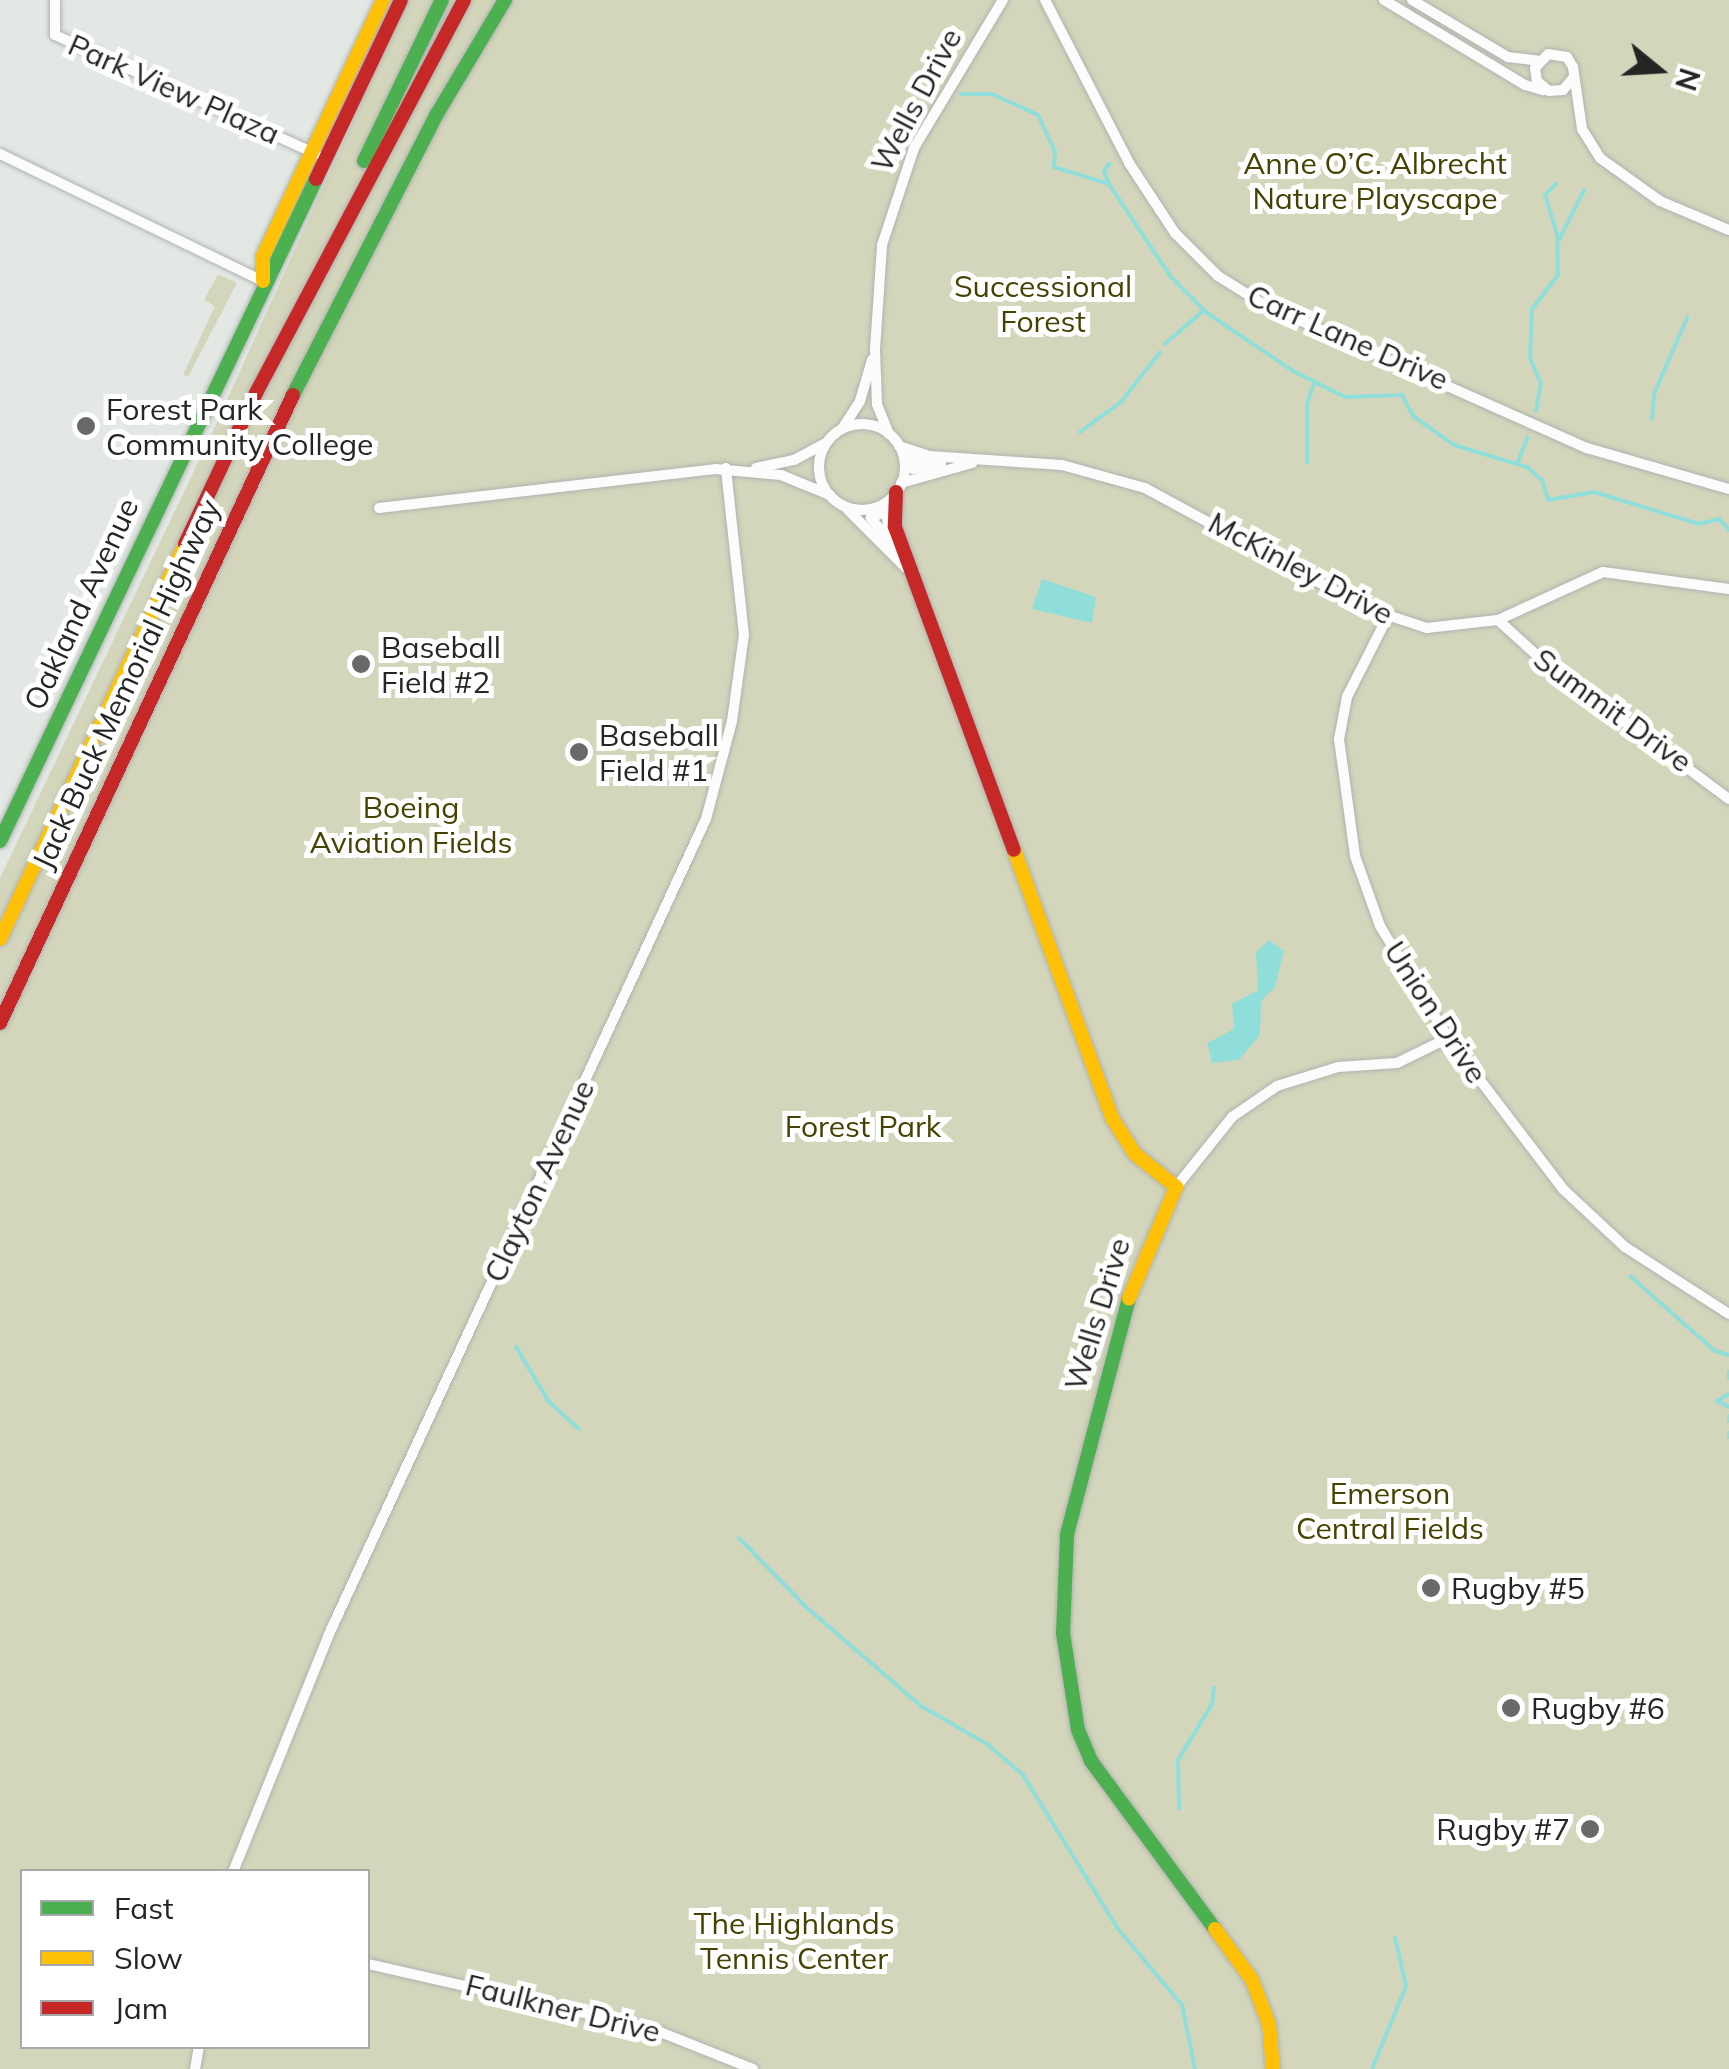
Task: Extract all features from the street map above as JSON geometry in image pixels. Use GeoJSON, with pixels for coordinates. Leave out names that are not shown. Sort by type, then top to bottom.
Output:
{"type":"FeatureCollection","features":[{"type":"Feature","properties":{"kind":"main road"},"geometry":{"type":"LineString","coordinates":[[346,218],[376,128],[442,0]]}},
{"type":"Feature","properties":{"kind":"main road","name":"Jack Buck Memorial Highway"},"geometry":{"type":"LineString","coordinates":[[0,939],[256,393],[464,0]]}},
{"type":"Feature","properties":{"kind":"main road","name":"Jack Buck Memorial Highway"},"geometry":{"type":"LineString","coordinates":[[0,1023],[294,393],[478,42],[505,0]]}},
{"type":"Feature","properties":{"kind":"main road"},"geometry":{"type":"LineString","coordinates":[[478,42],[520,0]]}},
{"type":"Feature","properties":{"kind":"main road","name":"Oakland Avenue"},"geometry":{"type":"LineString","coordinates":[[0,841],[263,281],[263,256],[319,155],[391,2]]}},
{"type":"Feature","properties":{"kind":"main road"},"geometry":{"type":"LineString","coordinates":[[899,487],[893,520],[1112,1118],[1135,1154],[1176,1187]]}},
{"type":"Feature","properties":{"kind":"main road","name":"Wells Drive"},"geometry":{"type":"LineString","coordinates":[[1176,1187],[1135,1275],[1072,1509],[1061,1582],[1066,1670],[1078,1730],[1101,1778],[1252,1980],[1269,2024],[1273,2069]]}},
{"type":"Feature","properties":{"kind":"street","name":"Park View Plaza"},"geometry":{"type":"LineString","coordinates":[[55,0],[55,35],[319,155]]}},
{"type":"Feature","properties":{"kind":"street","name":"Wells Drive"},"geometry":{"type":"LineString","coordinates":[[889,434],[877,404],[877,270],[900,184],[934,111],[1003,0]]}},
{"type":"Feature","properties":{"kind":"street","name":"Carr Lane Drive"},"geometry":{"type":"LineString","coordinates":[[1045,0],[1161,214],[1187,248],[1232,286],[1587,448],[1729,489]]}},
{"type":"Feature","properties":{"kind":"street"},"geometry":{"type":"LineString","coordinates":[[1384,0],[1525,86],[1549,92],[1563,90],[1574,77]]}},
{"type":"Feature","properties":{"kind":"street"},"geometry":{"type":"LineString","coordinates":[[1412,0],[1508,57],[1539,61],[1564,55],[1574,77],[1582,129],[1608,166],[1660,201],[1729,230]]}},
{"type":"Feature","properties":{"kind":"street"},"geometry":{"type":"LineString","coordinates":[[1539,61],[1537,81],[1549,92]]}},
{"type":"Feature","properties":{"kind":"street"},"geometry":{"type":"LineString","coordinates":[[0,154],[263,281]]}},
{"type":"Feature","properties":{"kind":"street","name":"Wells Drive"},"geometry":{"type":"LineString","coordinates":[[842,429],[860,401],[874,349]]}},
{"type":"Feature","properties":{"kind":"street"},"geometry":{"type":"LineString","coordinates":[[379,508],[726,468],[750,469],[804,456],[842,429],[865,424],[889,434],[899,446],[899,487],[870,509],[750,469]]}},
{"type":"Feature","properties":{"kind":"street"},"geometry":{"type":"LineString","coordinates":[[828,440],[819,466],[834,499],[915,579]]}},
{"type":"Feature","properties":{"kind":"street","name":"McKinley Drive"},"geometry":{"type":"LineString","coordinates":[[899,446],[929,456],[1062,465],[1145,488],[1388,618],[1442,628],[1498,620],[1603,572],[1729,589]]}},
{"type":"Feature","properties":{"kind":"street","name":"McKinley Drive"},"geometry":{"type":"LineString","coordinates":[[899,487],[988,460]]}},
{"type":"Feature","properties":{"kind":"street","name":"Clayton Avenue"},"geometry":{"type":"LineString","coordinates":[[234,1869],[330,1634],[706,819],[732,721],[744,635],[726,468]]}},
{"type":"Feature","properties":{"kind":"street","name":"Union Drive"},"geometry":{"type":"LineString","coordinates":[[1388,618],[1342,712],[1348,823],[1380,926],[1448,1038],[1582,1209],[1636,1255],[1729,1314]]}},
{"type":"Feature","properties":{"kind":"street","name":"Summit Drive"},"geometry":{"type":"LineString","coordinates":[[1498,620],[1543,662],[1729,799]]}},
{"type":"Feature","properties":{"kind":"street"},"geometry":{"type":"LineString","coordinates":[[1176,1187],[1232,1116],[1277,1086],[1338,1067],[1397,1062],[1448,1038]]}},
{"type":"Feature","properties":{"kind":"street","name":"Faulkner Drive"},"geometry":{"type":"LineString","coordinates":[[370,1964],[512,1992],[650,2028],[753,2069]]}},
{"type":"Feature","properties":{"kind":"green space","name":"Forest Park"},"geometry":{"type":"Polygon","coordinates":[[[408,0],[1729,0],[1729,2069],[0,2069],[0,878],[211,435],[408,0]]]}},
{"type":"Feature","properties":{"kind":"green space"},"geometry":{"type":"Polygon","coordinates":[[[218,274],[237,283],[188,377],[183,375],[215,306],[204,300],[218,274]]]}},
{"type":"Feature","properties":{"kind":"water"},"geometry":{"type":"Polygon","coordinates":[[[1042,579],[1096,597],[1092,623],[1032,609],[1042,579]]]}},
{"type":"Feature","properties":{"kind":"water"},"geometry":{"type":"Polygon","coordinates":[[[1269,940],[1284,951],[1275,987],[1261,1001],[1260,1035],[1239,1060],[1212,1063],[1207,1043],[1234,1029],[1232,1004],[1258,990],[1256,952],[1269,940]]]}},
{"type":"Feature","properties":{"kind":"waterway"},"geometry":{"type":"LineString","coordinates":[[961,94],[992,94],[1038,115],[1055,151],[1054,167],[1109,184],[1171,277],[1207,313],[1293,371],[1345,397],[1402,395],[1413,416],[1454,445],[1527,467],[1542,480],[1548,500],[1594,492],[1699,524],[1719,519],[1729,530]]}},
{"type":"Feature","properties":{"kind":"waterway"},"geometry":{"type":"LineString","coordinates":[[1109,164],[1104,171],[1109,184]]}},
{"type":"Feature","properties":{"kind":"waterway"},"geometry":{"type":"LineString","coordinates":[[1536,411],[1541,384],[1530,358],[1532,309],[1558,275],[1557,234],[1545,195],[1556,184]]}},
{"type":"Feature","properties":{"kind":"waterway"},"geometry":{"type":"LineString","coordinates":[[1558,242],[1584,190]]}},
{"type":"Feature","properties":{"kind":"waterway"},"geometry":{"type":"LineString","coordinates":[[1165,344],[1204,310]]}},
{"type":"Feature","properties":{"kind":"waterway"},"geometry":{"type":"LineString","coordinates":[[1652,419],[1654,394],[1687,318]]}},
{"type":"Feature","properties":{"kind":"waterway"},"geometry":{"type":"LineString","coordinates":[[1080,432],[1121,402],[1160,352]]}},
{"type":"Feature","properties":{"kind":"waterway"},"geometry":{"type":"LineString","coordinates":[[1307,462],[1307,404],[1315,381]]}},
{"type":"Feature","properties":{"kind":"waterway"},"geometry":{"type":"LineString","coordinates":[[1518,462],[1527,438]]}},
{"type":"Feature","properties":{"kind":"waterway"},"geometry":{"type":"LineString","coordinates":[[1630,1276],[1715,1351],[1729,1355]]}},
{"type":"Feature","properties":{"kind":"waterway"},"geometry":{"type":"LineString","coordinates":[[516,1347],[549,1402],[579,1429]]}},
{"type":"Feature","properties":{"kind":"waterway"},"geometry":{"type":"LineString","coordinates":[[1729,1372],[1729,1378]]}},
{"type":"Feature","properties":{"kind":"waterway"},"geometry":{"type":"LineString","coordinates":[[1729,1394],[1717,1401],[1729,1407]]}},
{"type":"Feature","properties":{"kind":"waterway"},"geometry":{"type":"LineString","coordinates":[[1729,1416],[1729,1421]]}},
{"type":"Feature","properties":{"kind":"waterway"},"geometry":{"type":"LineString","coordinates":[[739,1538],[807,1608],[921,1706],[987,1744],[1023,1775],[1118,1929],[1182,2005],[1195,2069]]}},
{"type":"Feature","properties":{"kind":"waterway"},"geometry":{"type":"LineString","coordinates":[[1179,1809],[1178,1760],[1212,1704],[1214,1687]]}},
{"type":"Feature","properties":{"kind":"waterway"},"geometry":{"type":"LineString","coordinates":[[1372,2069],[1406,1986],[1395,1938]]}},
{"type":"Feature","properties":{"kind":"traffic: fast"},"geometry":{"type":"LineString","coordinates":[[364,161],[442,0]]}},
{"type":"Feature","properties":{"kind":"traffic: fast"},"geometry":{"type":"LineString","coordinates":[[293,395],[437,114],[505,0]]}},
{"type":"Feature","properties":{"kind":"traffic: fast"},"geometry":{"type":"LineString","coordinates":[[0,841],[316,179]]}},
{"type":"Feature","properties":{"kind":"traffic: fast"},"geometry":{"type":"LineString","coordinates":[[1129,1298],[1067,1535],[1063,1633],[1078,1730],[1091,1761],[1215,1929]]}},
{"type":"Feature","properties":{"kind":"traffic: slow"},"geometry":{"type":"LineString","coordinates":[[263,281],[263,256],[383,0]]}},
{"type":"Feature","properties":{"kind":"traffic: slow"},"geometry":{"type":"LineString","coordinates":[[0,939],[185,544]]}},
{"type":"Feature","properties":{"kind":"traffic: slow"},"geometry":{"type":"LineString","coordinates":[[1014,850],[1112,1118],[1135,1154],[1176,1187],[1129,1298]]}},
{"type":"Feature","properties":{"kind":"traffic: slow"},"geometry":{"type":"LineString","coordinates":[[1215,1929],[1252,1980],[1269,2024],[1273,2069]]}},
{"type":"Feature","properties":{"kind":"traffic: jam"},"geometry":{"type":"LineString","coordinates":[[316,179],[401,0]]}},
{"type":"Feature","properties":{"kind":"traffic: jam"},"geometry":{"type":"LineString","coordinates":[[185,544],[256,393],[464,0]]}},
{"type":"Feature","properties":{"kind":"traffic: jam"},"geometry":{"type":"LineString","coordinates":[[0,1023],[293,395]]}},
{"type":"Feature","properties":{"kind":"traffic: jam"},"geometry":{"type":"LineString","coordinates":[[896,492],[895,527],[1014,850]]}},
{"type":"Feature","properties":{"kind":"place","name":"Forest Park Community College"},"geometry":{"type":"Point","coordinates":[86,426]}},
{"type":"Feature","properties":{"kind":"place","name":"Baseball Field #2"},"geometry":{"type":"Point","coordinates":[361,664]}},
{"type":"Feature","properties":{"kind":"place","name":"Baseball Field #1"},"geometry":{"type":"Point","coordinates":[579,752]}},
{"type":"Feature","properties":{"kind":"place","name":"Rugby #5"},"geometry":{"type":"Point","coordinates":[1431,1588]}},
{"type":"Feature","properties":{"kind":"place","name":"Rugby #6"},"geometry":{"type":"Point","coordinates":[1511,1708]}},
{"type":"Feature","properties":{"kind":"place","name":"Rugby #7"},"geometry":{"type":"Point","coordinates":[1590,1829]}},
{"type":"Feature","properties":{"kind":"park label","name":"Anne O’C. Albrecht Nature Playscape"},"geometry":{"type":"Point","coordinates":[1375,180]}},
{"type":"Feature","properties":{"kind":"park label","name":"Successional Forest"},"geometry":{"type":"Point","coordinates":[1043,303]}},
{"type":"Feature","properties":{"kind":"park label","name":"Boeing Aviation Fields"},"geometry":{"type":"Point","coordinates":[411,824]}},
{"type":"Feature","properties":{"kind":"park label","name":"Emerson Central Fields"},"geometry":{"type":"Point","coordinates":[1390,1510]}},
{"type":"Feature","properties":{"kind":"park label","name":"The Highlands Tennis Center"},"geometry":{"type":"Point","coordinates":[794,1940]}}]}
